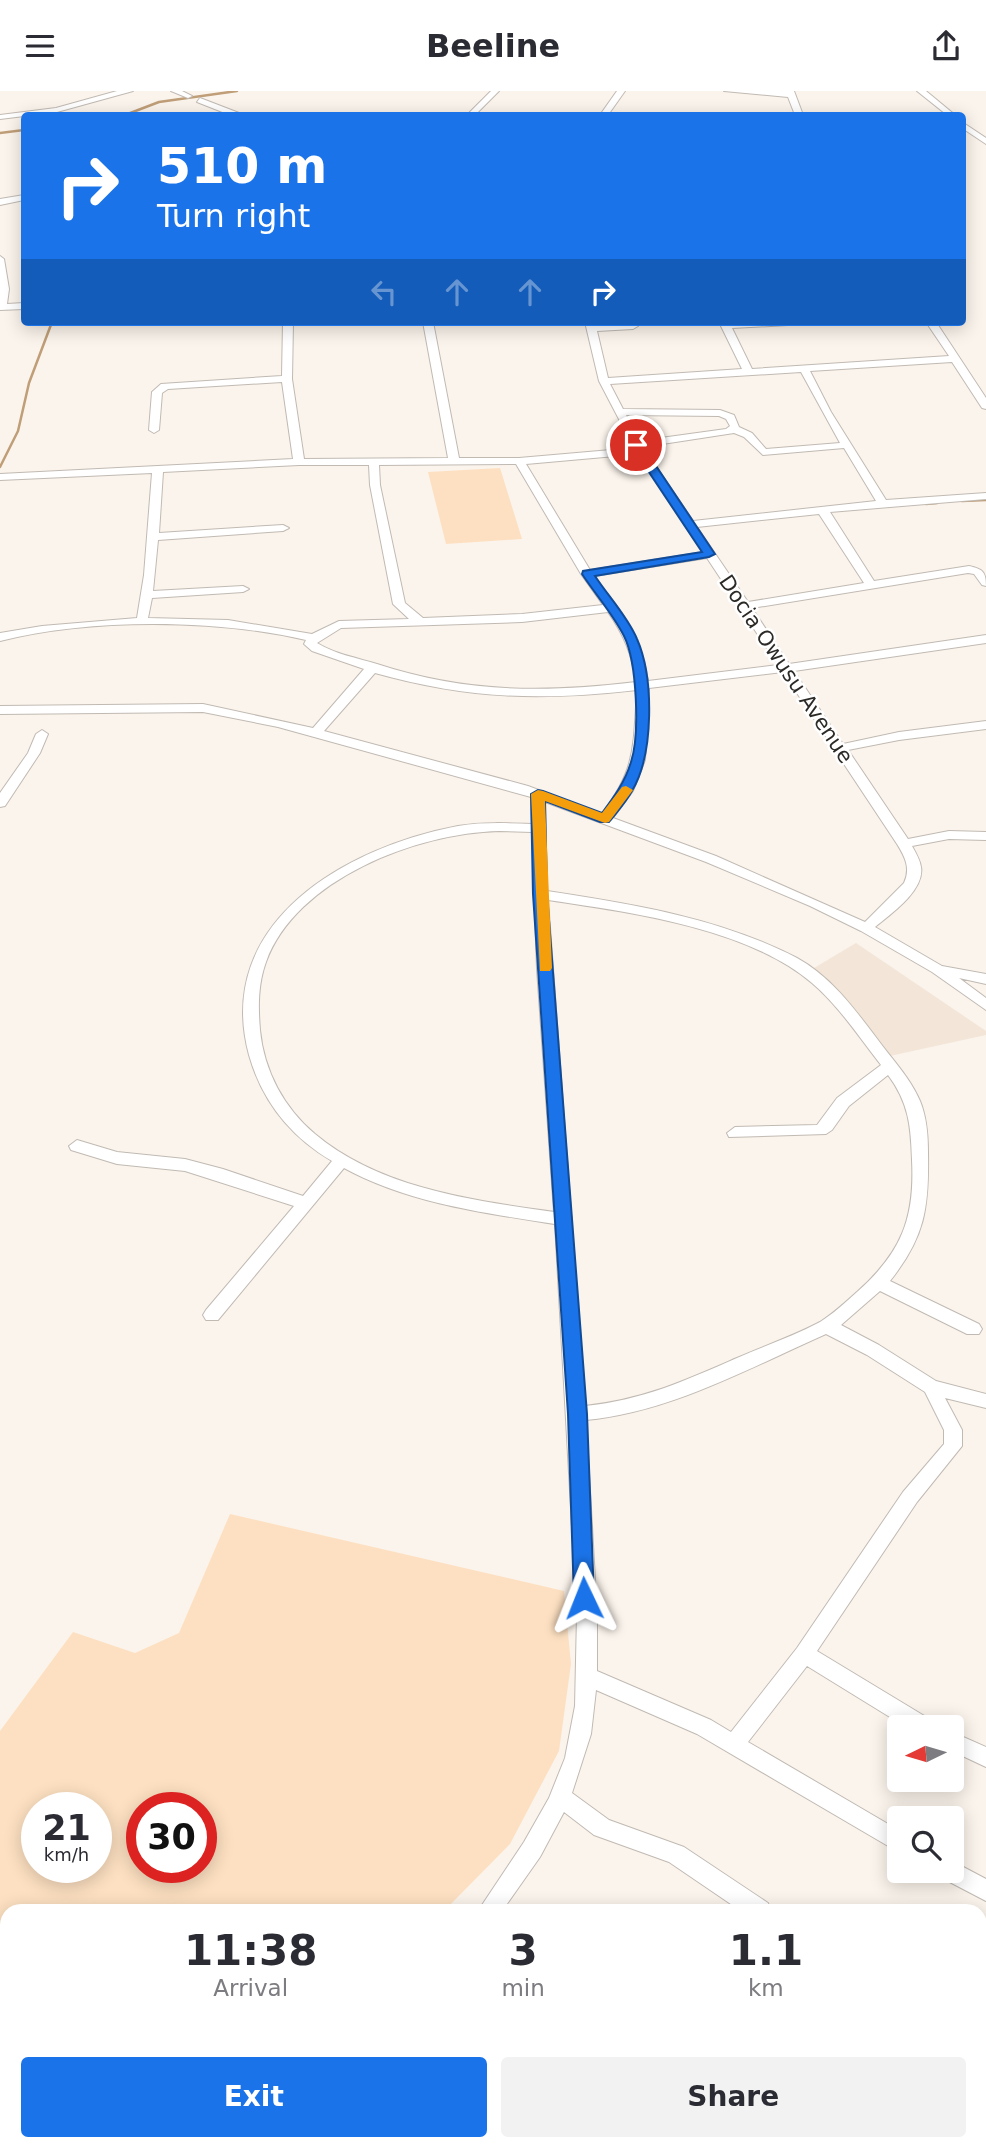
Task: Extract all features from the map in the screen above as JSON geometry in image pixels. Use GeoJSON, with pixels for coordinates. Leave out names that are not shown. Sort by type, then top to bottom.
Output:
{"type":"FeatureCollection","features":[{"type":"Feature","properties":{"kind":"street"},"geometry":{"type":"LineString","coordinates":[[41,112],[129,91]]}},
{"type":"Feature","properties":{"kind":"street"},"geometry":{"type":"LineString","coordinates":[[176,91],[188,96]]}},
{"type":"Feature","properties":{"kind":"street"},"geometry":{"type":"LineString","coordinates":[[474,112],[495,91]]}},
{"type":"Feature","properties":{"kind":"street"},"geometry":{"type":"LineString","coordinates":[[608,112],[621,91]]}},
{"type":"Feature","properties":{"kind":"street"},"geometry":{"type":"LineString","coordinates":[[728,91],[790,93],[798,112]]}},
{"type":"Feature","properties":{"kind":"street"},"geometry":{"type":"LineString","coordinates":[[921,91],[947,112]]}},
{"type":"Feature","properties":{"kind":"street"},"geometry":{"type":"LineString","coordinates":[[200,100],[228,112]]}},
{"type":"Feature","properties":{"kind":"street"},"geometry":{"type":"LineString","coordinates":[[217,112],[222,110]]}},
{"type":"Feature","properties":{"kind":"street"},"geometry":{"type":"LineString","coordinates":[[0,117],[21,114]]}},
{"type":"Feature","properties":{"kind":"street"},"geometry":{"type":"LineString","coordinates":[[966,127],[986,142]]}},
{"type":"Feature","properties":{"kind":"street"},"geometry":{"type":"LineString","coordinates":[[0,202],[21,198]]}},
{"type":"Feature","properties":{"kind":"street"},"geometry":{"type":"LineString","coordinates":[[0,259],[4,289],[1,307],[21,306]]}},
{"type":"Feature","properties":{"kind":"street"},"geometry":{"type":"LineString","coordinates":[[288,326],[287,379],[299,461]]}},
{"type":"Feature","properties":{"kind":"street"},"geometry":{"type":"LineString","coordinates":[[429,326],[454,460]]}},
{"type":"Feature","properties":{"kind":"street","name":"Docia Owusu Avenue"},"geometry":{"type":"LineString","coordinates":[[591,326],[604,381],[638,448],[904,843],[915,867],[914,879],[866,927]]}},
{"type":"Feature","properties":{"kind":"street"},"geometry":{"type":"LineString","coordinates":[[612,326],[633,327]]}},
{"type":"Feature","properties":{"kind":"street"},"geometry":{"type":"LineString","coordinates":[[726,326],[748,371]]}},
{"type":"Feature","properties":{"kind":"street"},"geometry":{"type":"LineString","coordinates":[[934,326],[986,406]]}},
{"type":"Feature","properties":{"kind":"street"},"geometry":{"type":"LineString","coordinates":[[604,381],[955,359]]}},
{"type":"Feature","properties":{"kind":"street"},"geometry":{"type":"LineString","coordinates":[[804,368],[826,412],[883,503]]}},
{"type":"Feature","properties":{"kind":"street"},"geometry":{"type":"LineString","coordinates":[[154,430],[156,392],[165,386],[287,379]]}},
{"type":"Feature","properties":{"kind":"street"},"geometry":{"type":"LineString","coordinates":[[618,412],[720,413],[730,417],[734,429]]}},
{"type":"Feature","properties":{"kind":"street"},"geometry":{"type":"LineString","coordinates":[[0,477],[299,461],[519,461],[638,448],[734,429],[748,435],[763,452],[848,445]]}},
{"type":"Feature","properties":{"kind":"street"},"geometry":{"type":"LineString","coordinates":[[374,460],[375,485],[399,604],[420,622]]}},
{"type":"Feature","properties":{"kind":"street"},"geometry":{"type":"LineString","coordinates":[[519,461],[587,574],[630,635],[638,655],[643,685],[639,760],[626,791],[605,819]]}},
{"type":"Feature","properties":{"kind":"street"},"geometry":{"type":"LineString","coordinates":[[142,621],[153,537],[158,468]]}},
{"type":"Feature","properties":{"kind":"street"},"geometry":{"type":"LineString","coordinates":[[690,525],[883,503],[986,496]]}},
{"type":"Feature","properties":{"kind":"street"},"geometry":{"type":"LineString","coordinates":[[822,509],[870,584]]}},
{"type":"Feature","properties":{"kind":"street"},"geometry":{"type":"LineString","coordinates":[[153,537],[283,528]]}},
{"type":"Feature","properties":{"kind":"street"},"geometry":{"type":"LineString","coordinates":[[587,574],[709,554]]}},
{"type":"Feature","properties":{"kind":"street"},"geometry":{"type":"LineString","coordinates":[[744,606],[969,569],[978,572],[986,583]]}},
{"type":"Feature","properties":{"kind":"street"},"geometry":{"type":"LineString","coordinates":[[146,596],[243,589]]}},
{"type":"Feature","properties":{"kind":"street"},"geometry":{"type":"LineString","coordinates":[[378,624],[399,604]]}},
{"type":"Feature","properties":{"kind":"street"},"geometry":{"type":"LineString","coordinates":[[610,608],[522,618],[337,626],[313,638],[310,644],[316,649],[373,667],[450,687],[487,692],[538,693],[643,685],[786,668],[986,639]]}},
{"type":"Feature","properties":{"kind":"street"},"geometry":{"type":"LineString","coordinates":[[0,636],[46,629],[142,621],[198,621],[258,625],[313,638]]}},
{"type":"Feature","properties":{"kind":"street"},"geometry":{"type":"LineString","coordinates":[[317,732],[373,667]]}},
{"type":"Feature","properties":{"kind":"street"},"geometry":{"type":"LineString","coordinates":[[0,710],[190,707],[267,720],[452,767],[538,794],[605,819],[816,903],[866,927],[937,969],[986,1005]]}},
{"type":"Feature","properties":{"kind":"street"},"geometry":{"type":"LineString","coordinates":[[840,748],[899,736],[986,725]]}},
{"type":"Feature","properties":{"kind":"street"},"geometry":{"type":"LineString","coordinates":[[0,803],[34,753],[43,734]]}},
{"type":"Feature","properties":{"kind":"street"},"geometry":{"type":"LineString","coordinates":[[494,1904],[544,1828],[576,1756],[587,1676],[578,1414],[540,894],[538,794]]}},
{"type":"Feature","properties":{"kind":"street"},"geometry":{"type":"LineString","coordinates":[[538,828],[461,829],[418,838],[380,852],[310,892],[286,917],[269,942],[255,975],[249,1012],[252,1037],[264,1080],[281,1110],[296,1127],[342,1160],[380,1178],[428,1194],[506,1211],[563,1219]]}},
{"type":"Feature","properties":{"kind":"street"},"geometry":{"type":"LineString","coordinates":[[904,843],[939,835],[986,836]]}},
{"type":"Feature","properties":{"kind":"street"},"geometry":{"type":"LineString","coordinates":[[540,894],[682,920],[760,947],[806,970],[828,989],[889,1067],[911,1099],[917,1117],[921,1191],[912,1234],[877,1282],[857,1304],[827,1326],[663,1398],[617,1411],[578,1414]]}},
{"type":"Feature","properties":{"kind":"street"},"geometry":{"type":"LineString","coordinates":[[937,969],[986,979]]}},
{"type":"Feature","properties":{"kind":"street"},"geometry":{"type":"LineString","coordinates":[[735,1133],[823,1129],[843,1102],[889,1067]]}},
{"type":"Feature","properties":{"kind":"street"},"geometry":{"type":"LineString","coordinates":[[77,1146],[117,1158],[185,1165],[206,1170],[305,1203]]}},
{"type":"Feature","properties":{"kind":"street"},"geometry":{"type":"LineString","coordinates":[[212,1315],[342,1160]]}},
{"type":"Feature","properties":{"kind":"street"},"geometry":{"type":"LineString","coordinates":[[877,1282],[973,1329]]}},
{"type":"Feature","properties":{"kind":"street"},"geometry":{"type":"LineString","coordinates":[[827,1326],[873,1350],[931,1387],[986,1401]]}},
{"type":"Feature","properties":{"kind":"street"},"geometry":{"type":"LineString","coordinates":[[734,1745],[804,1654],[910,1497],[953,1446],[953,1430],[931,1387]]}},
{"type":"Feature","properties":{"kind":"street"},"geometry":{"type":"LineString","coordinates":[[804,1654],[904,1715]]}},
{"type":"Feature","properties":{"kind":"street"},"geometry":{"type":"LineString","coordinates":[[587,1676],[679,1714],[887,1835]]}},
{"type":"Feature","properties":{"kind":"street"},"geometry":{"type":"LineString","coordinates":[[964,1747],[986,1758]]}},
{"type":"Feature","properties":{"kind":"street"},"geometry":{"type":"LineString","coordinates":[[559,1796],[602,1828],[676,1854],[750,1904]]}},
{"type":"Feature","properties":{"kind":"street"},"geometry":{"type":"LineString","coordinates":[[964,1879],[986,1891]]}},
{"type":"Feature","properties":{"kind":"shaded area"},"geometry":{"type":"Polygon","coordinates":[[[500,468],[522,539],[446,544],[428,472],[500,468]]]}},
{"type":"Feature","properties":{"kind":"shaded area"},"geometry":{"type":"Polygon","coordinates":[[[856,943],[986,1031],[986,1035],[890,1056],[814,968],[856,943]]]}},
{"type":"Feature","properties":{"kind":"shaded area"},"geometry":{"type":"Polygon","coordinates":[[[230,1514],[564,1591],[571,1664],[559,1751],[510,1844],[451,1904],[0,1904],[0,1731],[73,1632],[135,1653],[179,1633],[230,1514]]]}},
{"type":"Feature","properties":{"kind":"waterway"},"geometry":{"type":"LineString","coordinates":[[133,112],[159,102],[237,91]]}},
{"type":"Feature","properties":{"kind":"waterway"},"geometry":{"type":"LineString","coordinates":[[0,133],[21,130]]}},
{"type":"Feature","properties":{"kind":"waterway"},"geometry":{"type":"LineString","coordinates":[[0,467],[18,431],[29,383],[50,326]]}},
{"type":"Feature","properties":{"kind":"waterway"},"geometry":{"type":"LineString","coordinates":[[962,501],[986,500]]}},
{"type":"Feature","properties":{"kind":"waterway"},"geometry":{"type":"LineString","coordinates":[[926,504],[937,503]]}},
{"type":"Feature","properties":{"kind":"slow traffic"},"geometry":{"type":"LineString","coordinates":[[545,968],[538,794],[605,819],[626,790]]}},
{"type":"Feature","properties":{"kind":"route"},"geometry":{"type":"LineString","coordinates":[[584,1598],[578,1414],[540,894],[538,794],[605,819],[626,791],[639,760],[643,685],[638,655],[630,635],[587,574],[709,554],[636,445]]}}]}
